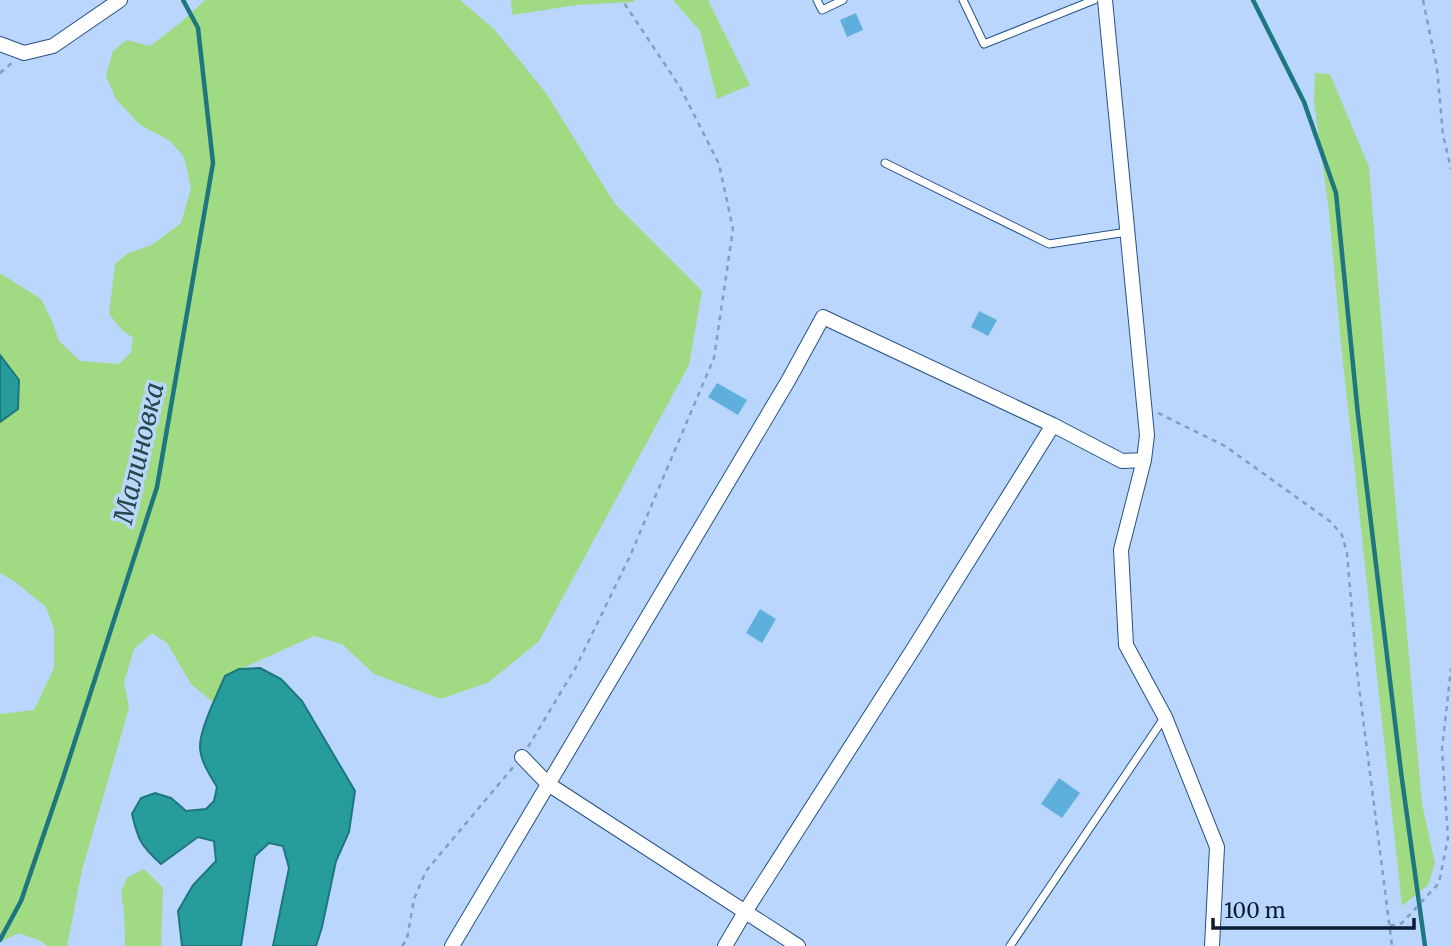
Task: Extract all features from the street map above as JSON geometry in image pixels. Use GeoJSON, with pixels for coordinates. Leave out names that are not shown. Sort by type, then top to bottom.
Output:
{"type":"FeatureCollection","features":[{"type":"Feature","properties":{"kind":"street"},"geometry":{"type":"LineString","coordinates":[[0,44],[24,53],[53,46],[120,0]]}},
{"type":"Feature","properties":{"kind":"street"},"geometry":{"type":"LineString","coordinates":[[1105,0],[1147,435],[1144,460],[1121,550],[1126,645],[1165,717],[1217,847],[1212,946]]}},
{"type":"Feature","properties":{"kind":"street"},"geometry":{"type":"LineString","coordinates":[[452,946],[788,381],[823,317],[1053,425],[1122,461],[1144,460]]}},
{"type":"Feature","properties":{"kind":"street"},"geometry":{"type":"LineString","coordinates":[[725,946],[1053,425]]}},
{"type":"Feature","properties":{"kind":"street"},"geometry":{"type":"LineString","coordinates":[[522,757],[548,785],[798,946]]}},
{"type":"Feature","properties":{"kind":"lane"},"geometry":{"type":"LineString","coordinates":[[817,0],[822,10],[843,0]]}},
{"type":"Feature","properties":{"kind":"lane"},"geometry":{"type":"LineString","coordinates":[[963,0],[984,44],[1094,0]]}},
{"type":"Feature","properties":{"kind":"lane"},"geometry":{"type":"LineString","coordinates":[[885,163],[1049,244],[1127,232]]}},
{"type":"Feature","properties":{"kind":"lane"},"geometry":{"type":"LineString","coordinates":[[1010,946],[1165,717]]}},
{"type":"Feature","properties":{"kind":"path"},"geometry":{"type":"LineString","coordinates":[[402,946],[407,939],[414,899],[426,871],[522,757],[576,667],[630,556],[714,358],[733,229],[719,164],[680,87],[622,0]]}},
{"type":"Feature","properties":{"kind":"path"},"geometry":{"type":"LineString","coordinates":[[1423,0],[1437,68],[1443,135],[1451,169]]}},
{"type":"Feature","properties":{"kind":"path"},"geometry":{"type":"LineString","coordinates":[[1144,406],[1225,446],[1331,523],[1342,535],[1347,553],[1357,671],[1392,946]]}},
{"type":"Feature","properties":{"kind":"path"},"geometry":{"type":"LineString","coordinates":[[1390,926],[1402,923],[1439,883],[1448,838],[1442,749],[1451,668]]}},
{"type":"Feature","properties":{"kind":"shaded area"},"geometry":{"type":"Polygon","coordinates":[[[205,0],[460,0],[494,29],[546,93],[615,204],[702,291],[689,365],[539,641],[489,682],[441,699],[374,674],[342,644],[314,636],[225,676],[214,703],[191,684],[167,643],[152,633],[134,649],[124,682],[129,708],[82,870],[67,946],[47,946],[19,933],[0,942],[0,714],[34,710],[54,668],[54,629],[46,607],[0,573],[0,422],[18,409],[19,380],[0,355],[0,273],[41,299],[59,341],[80,361],[119,364],[131,352],[133,338],[121,329],[109,314],[115,264],[128,253],[152,245],[181,223],[191,188],[184,157],[170,141],[140,125],[116,99],[106,76],[113,51],[127,40],[150,46],[205,0]]]}},
{"type":"Feature","properties":{"kind":"shaded area"},"geometry":{"type":"Polygon","coordinates":[[[511,0],[635,0],[512,15],[511,0]]]}},
{"type":"Feature","properties":{"kind":"shaded area"},"geometry":{"type":"Polygon","coordinates":[[[673,0],[708,0],[750,85],[717,99],[700,31],[673,0]]]}},
{"type":"Feature","properties":{"kind":"shaded area"},"geometry":{"type":"Polygon","coordinates":[[[1315,73],[1330,74],[1369,167],[1422,804],[1435,863],[1428,885],[1402,906],[1329,212],[1314,101],[1315,73]]]}},
{"type":"Feature","properties":{"kind":"shaded area"},"geometry":{"type":"Polygon","coordinates":[[[0,355],[19,380],[18,409],[0,422],[0,355]]]}},
{"type":"Feature","properties":{"kind":"shaded area"},"geometry":{"type":"Polygon","coordinates":[[[260,668],[281,679],[302,701],[355,791],[349,832],[336,861],[316,946],[273,946],[289,868],[283,846],[269,843],[255,856],[241,946],[182,946],[178,911],[193,885],[216,861],[214,841],[198,837],[161,864],[141,842],[132,814],[141,798],[155,793],[171,798],[186,811],[206,809],[214,801],[217,787],[200,752],[206,720],[225,676],[239,669],[260,668]]]}},
{"type":"Feature","properties":{"kind":"shaded area"},"geometry":{"type":"Polygon","coordinates":[[[144,869],[163,888],[161,946],[125,946],[121,892],[127,878],[144,869]]]}},
{"type":"Feature","properties":{"kind":"building"},"geometry":{"type":"Polygon","coordinates":[[[856,13],[863,30],[847,37],[840,20],[856,13]]]}},
{"type":"Feature","properties":{"kind":"building"},"geometry":{"type":"Polygon","coordinates":[[[979,311],[997,320],[988,336],[971,327],[979,311]]]}},
{"type":"Feature","properties":{"kind":"building"},"geometry":{"type":"Polygon","coordinates":[[[717,383],[747,400],[738,415],[708,397],[717,383]]]}},
{"type":"Feature","properties":{"kind":"building"},"geometry":{"type":"Polygon","coordinates":[[[760,609],[776,619],[762,643],[746,633],[760,609]]]}},
{"type":"Feature","properties":{"kind":"building"},"geometry":{"type":"Polygon","coordinates":[[[1059,778],[1080,793],[1062,818],[1041,804],[1059,778]]]}},
{"type":"Feature","properties":{"kind":"waterway","name":"Малиновка"},"geometry":{"type":"LineString","coordinates":[[0,940],[21,901],[157,487],[213,163],[198,28],[183,0]]}},
{"type":"Feature","properties":{"kind":"waterway"},"geometry":{"type":"LineString","coordinates":[[1253,0],[1304,102],[1336,193],[1358,415],[1425,946]]}}]}
